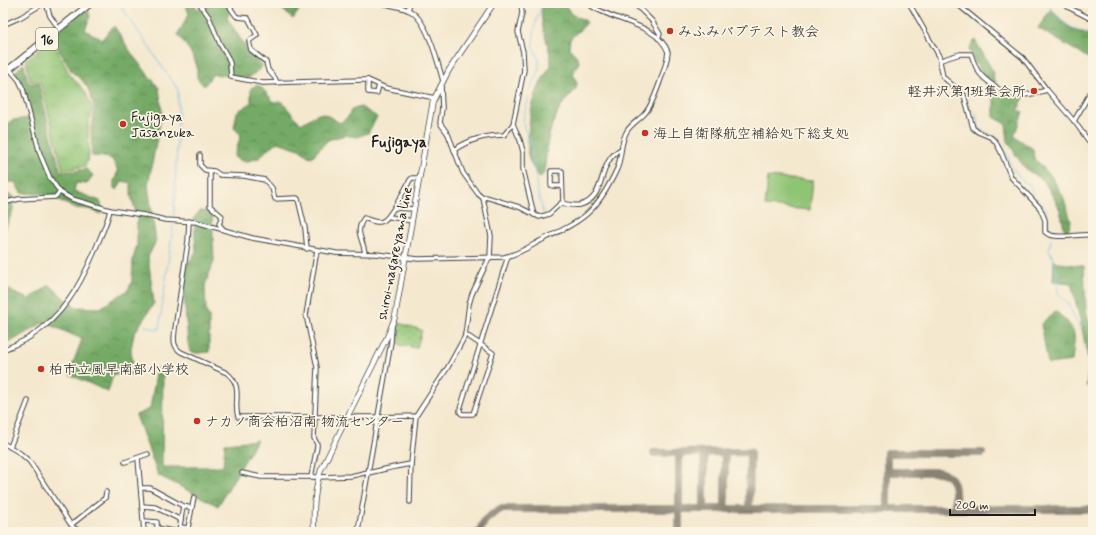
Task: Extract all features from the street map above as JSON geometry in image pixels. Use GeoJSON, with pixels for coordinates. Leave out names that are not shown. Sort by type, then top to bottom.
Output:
{"type":"FeatureCollection","features":[{"type":"Feature","properties":{"kind":"highway","name":"16"},"geometry":{"type":"LineString","coordinates":[[3,74],[7,68],[85,3]]}},
{"type":"Feature","properties":{"kind":"highway","name":"16"},"geometry":{"type":"LineString","coordinates":[[7,68],[91,3]]}},
{"type":"Feature","properties":{"kind":"main road","name":"shiroi-nagareyama line"},"geometry":{"type":"LineString","coordinates":[[314,532],[314,504],[318,477],[325,460],[392,327],[398,304],[419,178],[435,98],[442,82],[494,3]]}},
{"type":"Feature","properties":{"kind":"street"},"geometry":{"type":"LineString","coordinates":[[3,25],[22,17],[45,3],[50,16],[57,26]]}},
{"type":"Feature","properties":{"kind":"street"},"geometry":{"type":"LineString","coordinates":[[199,3],[209,17],[220,44],[227,56],[230,63],[231,77],[257,82],[277,83],[368,80],[379,85],[435,98]]}},
{"type":"Feature","properties":{"kind":"street"},"geometry":{"type":"LineString","coordinates":[[227,3],[238,18],[248,18],[252,24],[257,35],[249,41],[249,46],[253,52],[266,62],[268,70],[275,78],[277,83]]}},
{"type":"Feature","properties":{"kind":"street"},"geometry":{"type":"LineString","coordinates":[[381,3],[408,10],[418,18],[436,53],[442,82],[442,108],[440,123],[448,134],[463,173],[478,194],[483,198],[491,236],[489,258],[472,294],[469,304],[465,334],[448,367],[416,416],[411,464],[410,502]]}},
{"type":"Feature","properties":{"kind":"street"},"geometry":{"type":"LineString","coordinates":[[408,10],[410,3]]}},
{"type":"Feature","properties":{"kind":"street"},"geometry":{"type":"LineString","coordinates":[[522,3],[522,13],[518,32],[523,52],[524,70],[514,113],[513,124],[520,140],[523,152],[522,169],[534,215]]}},
{"type":"Feature","properties":{"kind":"street"},"geometry":{"type":"LineString","coordinates":[[7,68],[22,85],[40,154],[52,183],[60,192],[72,200],[110,210],[144,215],[161,220],[196,222],[252,238],[306,249],[336,253],[418,259],[489,258],[508,256],[570,226],[589,213],[599,203],[618,167],[625,135],[628,129],[648,110],[663,73],[668,52],[659,38],[635,25],[597,10],[587,3]]}},
{"type":"Feature","properties":{"kind":"street"},"geometry":{"type":"LineString","coordinates":[[634,3],[657,27],[660,34],[659,38]]}},
{"type":"Feature","properties":{"kind":"street"},"geometry":{"type":"LineString","coordinates":[[909,3],[941,60],[943,77],[964,95],[973,128],[995,141],[1011,177],[1042,211],[1045,220],[1045,232],[1054,236],[1080,234],[1093,235]]}},
{"type":"Feature","properties":{"kind":"street"},"geometry":{"type":"LineString","coordinates":[[956,3],[1023,58],[1093,147]]}},
{"type":"Feature","properties":{"kind":"street"},"geometry":{"type":"LineString","coordinates":[[1064,3],[1068,8],[1093,20]]}},
{"type":"Feature","properties":{"kind":"street"},"geometry":{"type":"LineString","coordinates":[[941,60],[960,54],[971,54],[981,74],[994,86],[1013,95],[1036,93],[1047,90]]}},
{"type":"Feature","properties":{"kind":"street"},"geometry":{"type":"LineString","coordinates":[[368,80],[368,92],[377,93],[379,85]]}},
{"type":"Feature","properties":{"kind":"street"},"geometry":{"type":"LineString","coordinates":[[1074,121],[1092,90]]}},
{"type":"Feature","properties":{"kind":"street"},"geometry":{"type":"LineString","coordinates":[[454,150],[466,142],[476,138],[504,134],[513,124]]}},
{"type":"Feature","properties":{"kind":"street"},"geometry":{"type":"LineString","coordinates":[[483,198],[486,197],[519,207],[539,217],[548,214],[561,203],[578,205],[593,197],[597,192],[603,172],[611,156],[621,150]]}},
{"type":"Feature","properties":{"kind":"street"},"geometry":{"type":"LineString","coordinates":[[200,155],[200,165],[202,168],[222,175],[244,176],[265,180],[272,188],[275,199],[297,198],[305,228],[306,249]]}},
{"type":"Feature","properties":{"kind":"street"},"geometry":{"type":"LineString","coordinates":[[210,171],[210,206],[222,216],[219,224],[225,231]]}},
{"type":"Feature","properties":{"kind":"street"},"geometry":{"type":"LineString","coordinates":[[562,186],[551,185],[551,171],[562,171],[563,204]]}},
{"type":"Feature","properties":{"kind":"street"},"geometry":{"type":"LineString","coordinates":[[365,254],[359,233],[360,224],[364,218],[379,222],[390,216],[410,180],[412,178],[419,178]]}},
{"type":"Feature","properties":{"kind":"street"},"geometry":{"type":"LineString","coordinates":[[3,203],[19,199],[55,197],[60,192]]}},
{"type":"Feature","properties":{"kind":"street"},"geometry":{"type":"LineString","coordinates":[[394,208],[414,209]]}},
{"type":"Feature","properties":{"kind":"street"},"geometry":{"type":"LineString","coordinates":[[3,350],[43,328],[64,308],[79,286],[100,239],[110,210]]}},
{"type":"Feature","properties":{"kind":"street"},"geometry":{"type":"LineString","coordinates":[[390,216],[412,222]]}},
{"type":"Feature","properties":{"kind":"street"},"geometry":{"type":"LineString","coordinates":[[189,221],[188,241],[174,340],[177,349],[227,373],[232,377],[236,386],[238,416],[416,416]]}},
{"type":"Feature","properties":{"kind":"street"},"geometry":{"type":"LineString","coordinates":[[311,477],[317,446],[314,438],[314,417],[317,367],[306,315],[317,250]]}},
{"type":"Feature","properties":{"kind":"street"},"geometry":{"type":"LineString","coordinates":[[465,334],[481,344],[493,353],[473,414],[462,414],[460,409],[481,344],[508,256]]}},
{"type":"Feature","properties":{"kind":"street"},"geometry":{"type":"LineString","coordinates":[[358,531],[392,342],[392,327]]}},
{"type":"Feature","properties":{"kind":"street"},"geometry":{"type":"LineString","coordinates":[[10,447],[28,401]]}},
{"type":"Feature","properties":{"kind":"street"},"geometry":{"type":"LineString","coordinates":[[3,443],[20,453],[30,462],[71,525],[82,532]]}},
{"type":"Feature","properties":{"kind":"street"},"geometry":{"type":"LineString","coordinates":[[125,462],[148,454]]}},
{"type":"Feature","properties":{"kind":"street"},"geometry":{"type":"LineString","coordinates":[[138,458],[144,532]]}},
{"type":"Feature","properties":{"kind":"street"},"geometry":{"type":"LineString","coordinates":[[242,474],[262,477],[351,476],[411,464]]}},
{"type":"Feature","properties":{"kind":"street"},"geometry":{"type":"LineString","coordinates":[[141,488],[150,488],[183,506],[192,508]]}},
{"type":"Feature","properties":{"kind":"street"},"geometry":{"type":"LineString","coordinates":[[71,525],[105,498],[106,492]]}},
{"type":"Feature","properties":{"kind":"street"},"geometry":{"type":"LineString","coordinates":[[180,527],[188,528],[194,497]]}},
{"type":"Feature","properties":{"kind":"street"},"geometry":{"type":"LineString","coordinates":[[142,506],[155,507],[181,520]]}},
{"type":"Feature","properties":{"kind":"street"},"geometry":{"type":"LineString","coordinates":[[144,521],[157,522],[158,528],[179,532],[183,506]]}},
{"type":"Feature","properties":{"kind":"green space"},"geometry":{"type":"Polygon","coordinates":[[[185,3],[194,3],[197,9],[218,4],[231,7],[227,18],[249,52],[263,66],[249,78],[213,74],[204,86],[197,78],[197,66],[190,51],[178,34],[189,14],[185,3]]]}},
{"type":"Feature","properties":{"kind":"green space"},"geometry":{"type":"Polygon","coordinates":[[[275,3],[302,3],[302,6],[293,19],[275,3]]]}},
{"type":"Feature","properties":{"kind":"green space"},"geometry":{"type":"Polygon","coordinates":[[[543,3],[564,3],[571,14],[586,21],[586,24],[570,39],[569,48],[576,55],[579,62],[573,74],[577,83],[576,89],[561,106],[552,125],[548,140],[544,173],[540,178],[528,157],[528,134],[536,93],[551,66],[549,50],[543,27],[543,3]]]}},
{"type":"Feature","properties":{"kind":"green space"},"geometry":{"type":"Polygon","coordinates":[[[88,8],[90,17],[85,30],[102,39],[114,26],[134,57],[159,88],[162,112],[148,185],[156,241],[148,257],[154,303],[134,334],[131,349],[134,374],[113,375],[108,392],[69,374],[82,339],[44,322],[9,343],[3,337],[3,262],[7,265],[4,285],[14,293],[29,299],[50,285],[65,299],[77,307],[100,308],[128,290],[132,281],[133,260],[137,244],[137,216],[131,196],[131,183],[122,181],[117,190],[114,188],[114,181],[118,171],[112,159],[92,156],[91,127],[95,110],[88,88],[82,80],[72,72],[52,36],[88,8]]]}},
{"type":"Feature","properties":{"kind":"green space"},"geometry":{"type":"Polygon","coordinates":[[[1051,9],[1069,27],[1093,38],[1093,61],[1038,28],[1051,9]]]}},
{"type":"Feature","properties":{"kind":"green space"},"geometry":{"type":"Polygon","coordinates":[[[51,39],[70,75],[85,91],[93,110],[88,124],[89,157],[85,166],[63,171],[41,83],[30,81],[26,60],[51,39]]]}},
{"type":"Feature","properties":{"kind":"green space"},"geometry":{"type":"Polygon","coordinates":[[[975,40],[994,73],[993,76],[995,82],[1001,90],[1004,93],[1013,96],[1025,95],[1018,110],[1023,112],[1014,136],[1033,149],[1034,158],[1051,176],[1063,196],[1071,221],[1068,232],[1065,232],[1060,210],[1043,180],[1027,170],[1017,157],[1008,141],[1006,124],[994,117],[994,100],[969,50],[975,40]]]}},
{"type":"Feature","properties":{"kind":"green space"},"geometry":{"type":"Polygon","coordinates":[[[24,64],[28,83],[39,84],[61,173],[86,169],[93,175],[87,184],[76,183],[74,191],[100,201],[103,210],[101,214],[89,209],[74,208],[51,196],[46,197],[44,194],[21,193],[15,182],[3,182],[3,123],[9,124],[12,120],[32,118],[14,73],[24,64]]]}},
{"type":"Feature","properties":{"kind":"green space"},"geometry":{"type":"Polygon","coordinates":[[[257,85],[261,87],[274,102],[282,102],[301,124],[320,114],[324,114],[340,123],[348,117],[352,109],[361,107],[377,117],[368,133],[357,137],[345,135],[328,140],[312,157],[308,156],[299,149],[278,142],[269,148],[259,158],[244,162],[234,157],[241,135],[234,128],[237,112],[251,103],[251,88],[257,85]]]}},
{"type":"Feature","properties":{"kind":"green space"},"geometry":{"type":"Polygon","coordinates":[[[768,177],[813,181],[810,210],[765,206],[768,177]]]}},
{"type":"Feature","properties":{"kind":"green space"},"geometry":{"type":"Polygon","coordinates":[[[3,195],[12,195],[13,210],[5,230],[3,242],[3,195]]]}},
{"type":"Feature","properties":{"kind":"green space"},"geometry":{"type":"Polygon","coordinates":[[[200,211],[212,212],[214,261],[205,285],[206,312],[209,316],[209,352],[198,353],[190,352],[188,343],[182,272],[196,252],[194,218],[200,211]]]}},
{"type":"Feature","properties":{"kind":"green space"},"geometry":{"type":"Polygon","coordinates":[[[1054,260],[1059,263],[1084,266],[1086,310],[1093,337],[1093,387],[1086,386],[1089,365],[1071,283],[1053,281],[1054,260]]]}},
{"type":"Feature","properties":{"kind":"green space"},"geometry":{"type":"Polygon","coordinates":[[[1055,311],[1063,317],[1074,333],[1072,361],[1048,364],[1041,324],[1055,311]]]}},
{"type":"Feature","properties":{"kind":"green space"},"geometry":{"type":"Polygon","coordinates":[[[399,323],[422,330],[417,348],[400,345],[395,340],[399,323]]]}},
{"type":"Feature","properties":{"kind":"green space"},"geometry":{"type":"Polygon","coordinates":[[[157,368],[163,369],[162,467],[223,467],[225,443],[257,440],[218,506],[158,475],[136,415],[150,409],[157,368]]]}},
{"type":"Feature","properties":{"kind":"waterway"},"geometry":{"type":"LineString","coordinates":[[119,3],[178,90],[174,216]]}},
{"type":"Feature","properties":{"kind":"waterway"},"geometry":{"type":"LineString","coordinates":[[543,3],[535,25],[533,43],[533,47],[539,59],[539,71],[531,88],[523,120],[531,145],[537,189],[543,213]]}},
{"type":"Feature","properties":{"kind":"waterway"},"geometry":{"type":"LineString","coordinates":[[1046,3],[1062,21],[1072,28],[1093,35]]}},
{"type":"Feature","properties":{"kind":"waterway"},"geometry":{"type":"LineString","coordinates":[[976,113],[979,129],[997,139],[1005,151],[1012,168],[1022,181],[1029,184],[1034,196],[1045,208],[1051,233]]}},
{"type":"Feature","properties":{"kind":"waterway"},"geometry":{"type":"LineString","coordinates":[[145,326],[159,330],[173,226]]}},
{"type":"Feature","properties":{"kind":"waterway"},"geometry":{"type":"LineString","coordinates":[[1051,239],[1049,250],[1054,260],[1057,272],[1058,293],[1068,304],[1080,329]]}},
{"type":"Feature","properties":{"kind":"taxiway"},"geometry":{"type":"LineString","coordinates":[[679,532],[679,453],[750,452],[749,509]]}},
{"type":"Feature","properties":{"kind":"taxiway"},"geometry":{"type":"LineString","coordinates":[[654,453],[679,453]]}},
{"type":"Feature","properties":{"kind":"taxiway"},"geometry":{"type":"LineString","coordinates":[[704,453],[704,509]]}},
{"type":"Feature","properties":{"kind":"taxiway"},"geometry":{"type":"LineString","coordinates":[[725,453],[725,509]]}},
{"type":"Feature","properties":{"kind":"taxiway"},"geometry":{"type":"LineString","coordinates":[[887,472],[887,453],[982,453]]}},
{"type":"Feature","properties":{"kind":"taxiway"},"geometry":{"type":"LineString","coordinates":[[887,509],[887,472],[938,472],[945,474],[953,481],[955,491],[955,509]]}},
{"type":"Feature","properties":{"kind":"taxiway"},"geometry":{"type":"LineString","coordinates":[[479,532],[485,520],[500,509],[1093,509]]}},
{"type":"Feature","properties":{"kind":"place","name":"みふみバプテスト教会"},"geometry":{"type":"Point","coordinates":[670,31]}},
{"type":"Feature","properties":{"kind":"place","name":"軽井沢第1班集会所"},"geometry":{"type":"Point","coordinates":[1034,91]}},
{"type":"Feature","properties":{"kind":"place","name":"Fujigaya Jūsanzuka"},"geometry":{"type":"Point","coordinates":[123,124]}},
{"type":"Feature","properties":{"kind":"place","name":"海上自衛隊航空補給処下総支処"},"geometry":{"type":"Point","coordinates":[645,133]}},
{"type":"Feature","properties":{"kind":"place","name":"柏市立風早南部小学校"},"geometry":{"type":"Point","coordinates":[41,369]}},
{"type":"Feature","properties":{"kind":"place","name":"ナカノ商会柏沼南 物流センター"},"geometry":{"type":"Point","coordinates":[197,421]}},
{"type":"Feature","properties":{"kind":"district","name":"Fujigaya"},"geometry":{"type":"Point","coordinates":[399,142]}}]}
